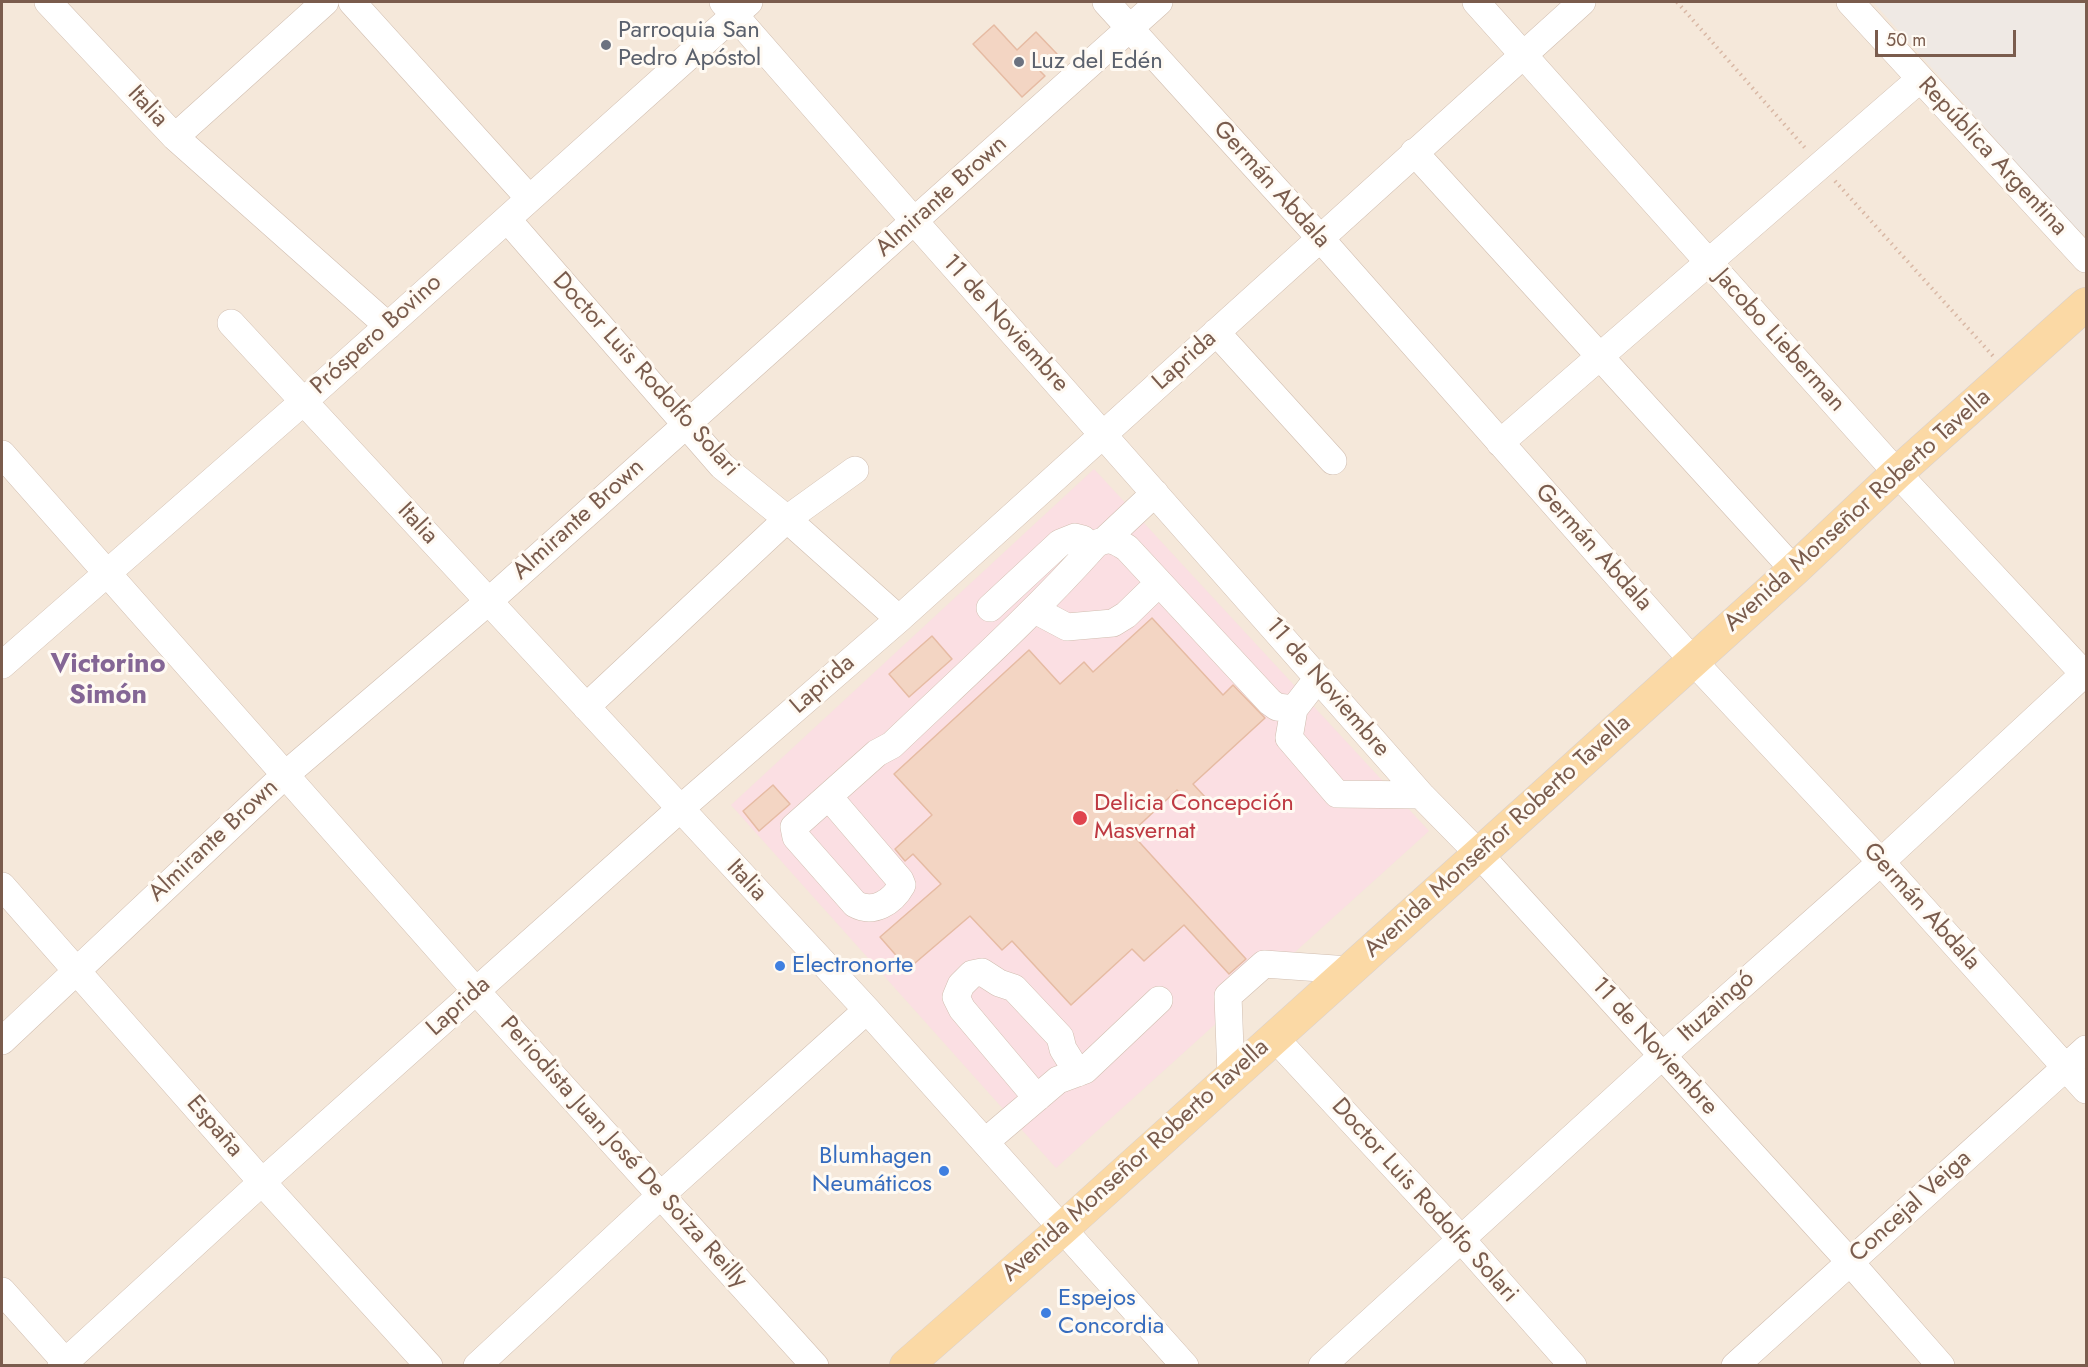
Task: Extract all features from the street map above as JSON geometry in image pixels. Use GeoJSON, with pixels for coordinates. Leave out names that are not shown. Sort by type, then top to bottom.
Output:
{"type":"FeatureCollection","features":[{"type":"Feature","properties":{"kind":"main road","name":"Avenida Monseñor Roberto Tavella"},"geometry":{"type":"LineString","coordinates":[[906,1365],[1062,1229],[2086,304]]}},
{"type":"Feature","properties":{"kind":"street","name":"Italia"},"geometry":{"type":"LineString","coordinates":[[48,2],[175,137],[388,326]]}},
{"type":"Feature","properties":{"kind":"street"},"geometry":{"type":"LineString","coordinates":[[175,137],[325,2]]}},
{"type":"Feature","properties":{"kind":"street"},"geometry":{"type":"LineString","coordinates":[[352,2],[529,198]]}},
{"type":"Feature","properties":{"kind":"street","name":"Germán Abdala"},"geometry":{"type":"LineString","coordinates":[[1106,2],[1320,238],[1693,661],[1881,862],[2086,1090]]}},
{"type":"Feature","properties":{"kind":"street","name":"Almirante Brown"},"geometry":{"type":"LineString","coordinates":[[2,1041],[285,775],[489,601],[1159,2]]}},
{"type":"Feature","properties":{"kind":"street","name":"Jacobo Lieberman"},"geometry":{"type":"LineString","coordinates":[[1476,2],[1897,473],[2086,674]]}},
{"type":"Feature","properties":{"kind":"street","name":"Laprida"},"geometry":{"type":"LineString","coordinates":[[65,1364],[262,1182],[680,809],[899,619],[1582,2]]}},
{"type":"Feature","properties":{"kind":"street","name":"República Argentina"},"geometry":{"type":"LineString","coordinates":[[1850,2],[2086,259]]}},
{"type":"Feature","properties":{"kind":"street","name":"Próspero Bovino"},"geometry":{"type":"LineString","coordinates":[[2,665],[388,326],[507,219],[735,6]]}},
{"type":"Feature","properties":{"kind":"street","name":"11 de Noviembre"},"geometry":{"type":"LineString","coordinates":[[735,6],[915,222],[1421,795],[1479,854],[1941,1365]]}},
{"type":"Feature","properties":{"kind":"street"},"geometry":{"type":"LineString","coordinates":[[1500,443],[1920,80]]}},
{"type":"Feature","properties":{"kind":"street"},"geometry":{"type":"LineString","coordinates":[[1414,152],[1794,570]]}},
{"type":"Feature","properties":{"kind":"street","name":"Doctor Luis Rodolfo Solari"},"geometry":{"type":"LineString","coordinates":[[507,219],[722,466],[787,519],[899,619]]}},
{"type":"Feature","properties":{"kind":"street","name":"Italia"},"geometry":{"type":"LineString","coordinates":[[231,323],[867,1010],[1185,1365]]}},
{"type":"Feature","properties":{"kind":"street"},"geometry":{"type":"LineString","coordinates":[[1216,332],[1333,461]]}},
{"type":"Feature","properties":{"kind":"street","name":"Periodista Juan José De Soiza Reilly"},"geometry":{"type":"LineString","coordinates":[[2,454],[476,991],[815,1365]]}},
{"type":"Feature","properties":{"kind":"street"},"geometry":{"type":"LineString","coordinates":[[586,707],[787,519],[855,470]]}},
{"type":"Feature","properties":{"kind":"street"},"geometry":{"type":"LineString","coordinates":[[829,796],[877,753],[892,745],[970,673],[1099,544],[1155,492]]}},
{"type":"Feature","properties":{"kind":"street"},"geometry":{"type":"LineString","coordinates":[[990,608],[1060,543],[1075,537],[1099,544],[1116,541],[1127,548],[1270,702],[1277,707],[1294,709]]}},
{"type":"Feature","properties":{"kind":"street"},"geometry":{"type":"LineString","coordinates":[[1035,610],[1067,627],[1113,623],[1126,615],[1159,583]]}},
{"type":"Feature","properties":{"kind":"street","name":"Ituzaingó"},"geometry":{"type":"LineString","coordinates":[[1322,1365],[1662,1056],[1881,862],[2086,674]]}},
{"type":"Feature","properties":{"kind":"street"},"geometry":{"type":"LineString","coordinates":[[1318,678],[1294,709],[1289,738],[1337,794],[1421,795]]}},
{"type":"Feature","properties":{"kind":"street","name":"España"},"geometry":{"type":"LineString","coordinates":[[2,886],[262,1182],[429,1365]]}},
{"type":"Feature","properties":{"kind":"street"},"geometry":{"type":"LineString","coordinates":[[1231,1076],[1228,996],[1264,964],[1350,969]]}},
{"type":"Feature","properties":{"kind":"street"},"geometry":{"type":"LineString","coordinates":[[1037,1098],[962,1009],[956,997],[961,985],[972,974],[982,972],[999,983],[1014,988],[1060,1037],[1063,1048],[1078,1073]]}},
{"type":"Feature","properties":{"kind":"street"},"geometry":{"type":"LineString","coordinates":[[985,1142],[1058,1080],[1085,1070],[1159,1000]]}},
{"type":"Feature","properties":{"kind":"street"},"geometry":{"type":"LineString","coordinates":[[477,1365],[661,1195],[867,1010]]}},
{"type":"Feature","properties":{"kind":"street","name":"Doctor Luis Rodolfo Solari"},"geometry":{"type":"LineString","coordinates":[[1274,1037],[1461,1239],[1573,1365]]}},
{"type":"Feature","properties":{"kind":"street","name":"Concejal Veiga"},"geometry":{"type":"LineString","coordinates":[[1735,1365],[2086,1049]]}},
{"type":"Feature","properties":{"kind":"street"},"geometry":{"type":"LineString","coordinates":[[2,1291],[65,1364]]}},
{"type":"Feature","properties":{"kind":"path"},"geometry":{"type":"LineString","coordinates":[[1677,2],[1820,165],[2010,374]]}},
{"type":"Feature","properties":{"kind":"shaded area"},"geometry":{"type":"Polygon","coordinates":[[[2,2],[2086,2],[2086,1365],[2,1365],[2,2]]]}},
{"type":"Feature","properties":{"kind":"shaded area"},"geometry":{"type":"Polygon","coordinates":[[[1873,2],[2086,2],[2086,235],[2080,234],[1873,2]]]}},
{"type":"Feature","properties":{"kind":"shaded area","name":"Delicia Concepción Masvernat"},"geometry":{"type":"Polygon","coordinates":[[[1094,469],[1429,831],[1056,1168],[731,805],[1094,469]]]}},
{"type":"Feature","properties":{"kind":"building","name":"Luz del Edén"},"geometry":{"type":"Polygon","coordinates":[[[994,25],[1017,50],[1036,32],[1057,54],[1040,71],[1045,76],[1022,97],[973,44],[994,25]]]}},
{"type":"Feature","properties":{"kind":"building"},"geometry":{"type":"Polygon","coordinates":[[[1152,618],[1223,695],[1233,685],[1265,718],[1193,784],[1206,798],[1194,808],[1177,790],[1131,833],[1246,959],[1229,974],[1184,925],[1144,961],[1132,949],[1071,1005],[1012,941],[1002,950],[970,916],[908,969],[880,937],[941,884],[913,854],[905,861],[895,849],[932,815],[894,774],[1029,650],[1060,684],[1084,662],[1093,672],[1152,618]]]}},
{"type":"Feature","properties":{"kind":"building"},"geometry":{"type":"Polygon","coordinates":[[[932,636],[952,659],[909,697],[889,674],[932,636]]]}},
{"type":"Feature","properties":{"kind":"building"},"geometry":{"type":"Polygon","coordinates":[[[773,785],[790,804],[759,831],[743,811],[773,785]]]}},
{"type":"Feature","properties":{"kind":"place","name":"Parroquia San Pedro Apóstol"},"geometry":{"type":"Point","coordinates":[606,45]}},
{"type":"Feature","properties":{"kind":"place","name":"Luz del Edén"},"geometry":{"type":"Point","coordinates":[1019,62]}},
{"type":"Feature","properties":{"kind":"place","name":"Delicia Concepción Masvernat"},"geometry":{"type":"Point","coordinates":[1080,818]}},
{"type":"Feature","properties":{"kind":"place","name":"Electronorte"},"geometry":{"type":"Point","coordinates":[780,966]}},
{"type":"Feature","properties":{"kind":"place","name":"Blumhagen Neumáticos"},"geometry":{"type":"Point","coordinates":[944,1171]}},
{"type":"Feature","properties":{"kind":"place","name":"Espejos Concordia"},"geometry":{"type":"Point","coordinates":[1046,1313]}},
{"type":"Feature","properties":{"kind":"district","name":"Victorino Simón"},"geometry":{"type":"Point","coordinates":[108,680]}}]}
